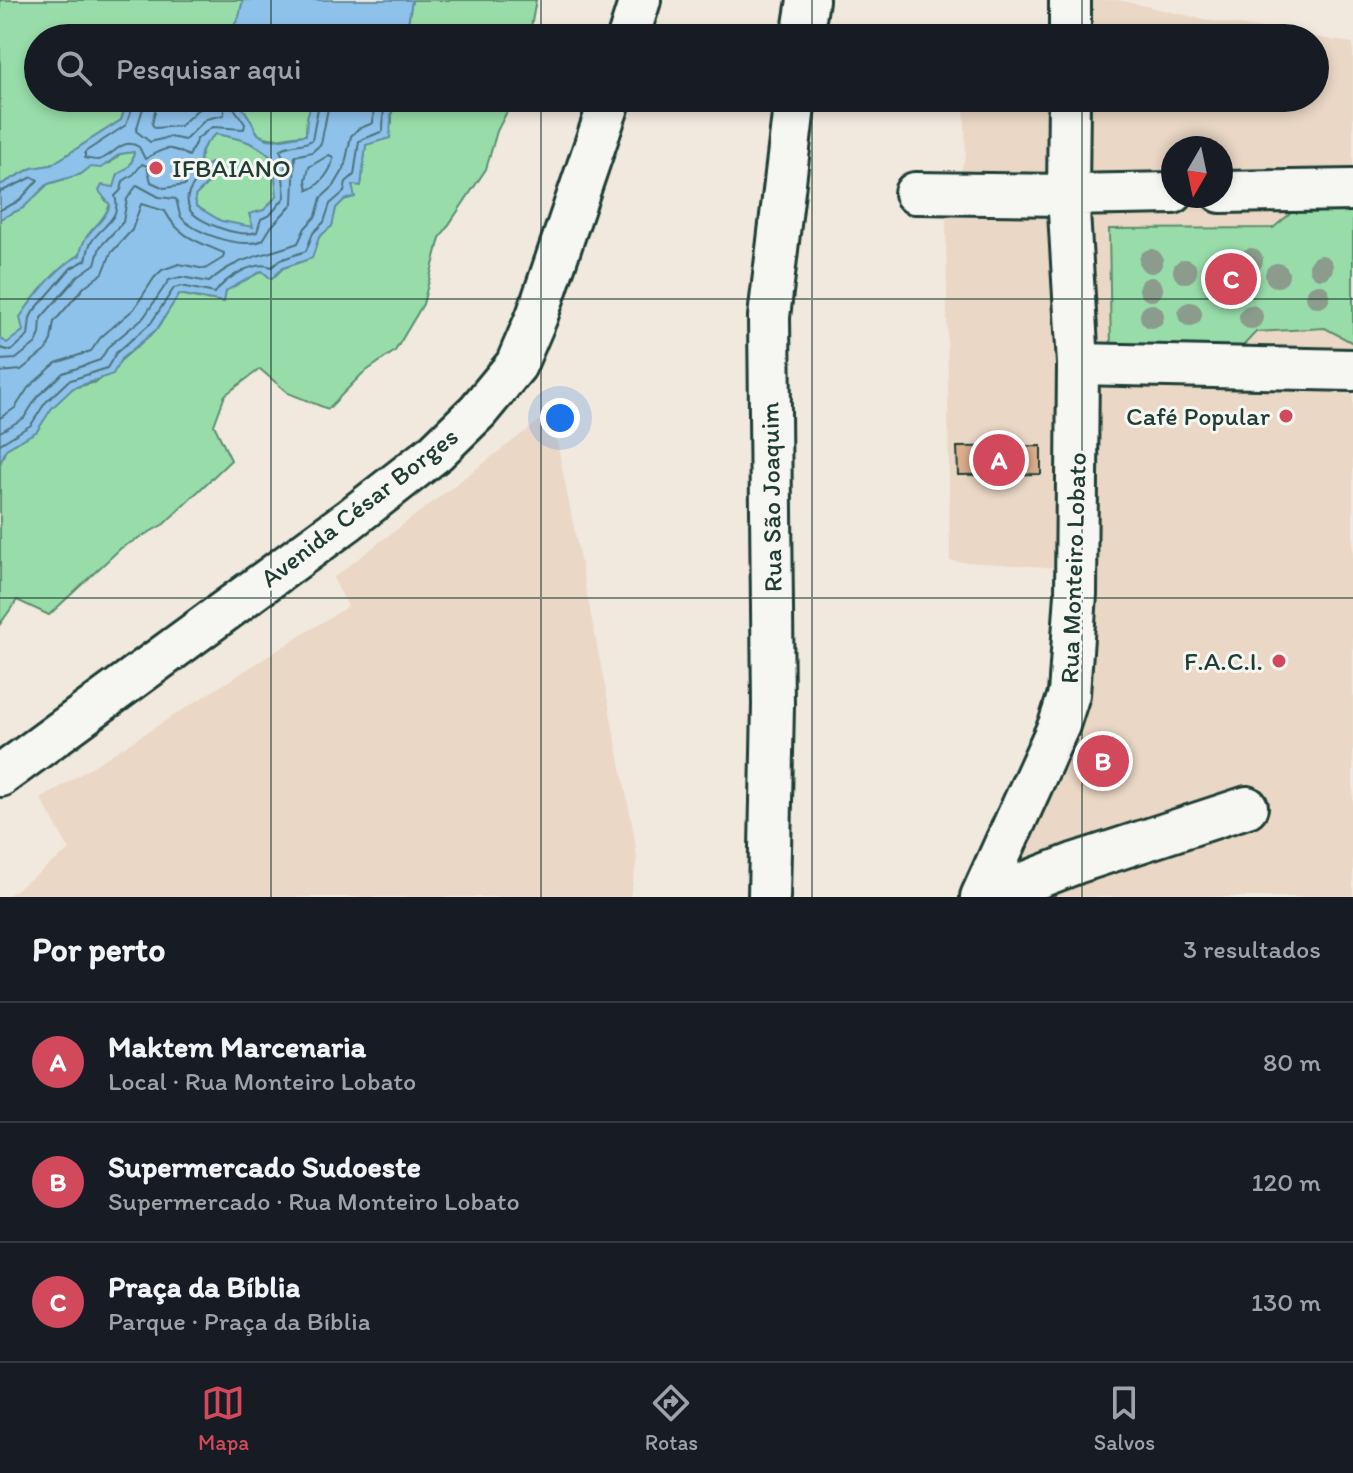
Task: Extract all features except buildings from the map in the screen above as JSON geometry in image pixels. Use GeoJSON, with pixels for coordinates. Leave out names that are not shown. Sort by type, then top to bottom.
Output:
{"type":"FeatureCollection","features":[{"type":"Feature","properties":{"kind":"street"},"geometry":{"type":"LineString","coordinates":[[632,24],[640,0]]}},
{"type":"Feature","properties":{"kind":"street"},"geometry":{"type":"LineString","coordinates":[[804,24],[808,0]]}},
{"type":"Feature","properties":{"kind":"street"},"geometry":{"type":"LineString","coordinates":[[1070,0],[1070,24]]}},
{"type":"Feature","properties":{"kind":"street","name":"Avenida César Borges"},"geometry":{"type":"LineString","coordinates":[[0,776],[349,520],[436,452],[478,411],[516,365],[537,316],[606,112]]}},
{"type":"Feature","properties":{"kind":"street","name":"Rua São Joaquim"},"geometry":{"type":"LineString","coordinates":[[769,897],[773,705],[769,317],[793,112]]}},
{"type":"Feature","properties":{"kind":"street"},"geometry":{"type":"LineString","coordinates":[[1068,195],[1069,112]]}},
{"type":"Feature","properties":{"kind":"street"},"geometry":{"type":"LineString","coordinates":[[1233,192],[1353,190]]}},
{"type":"Feature","properties":{"kind":"street"},"geometry":{"type":"LineString","coordinates":[[915,193],[1161,193]]}},
{"type":"Feature","properties":{"kind":"street","name":"Rua Monteiro Lobato"},"geometry":{"type":"LineString","coordinates":[[981,897],[1059,725],[1069,694],[1076,594],[1078,364],[1068,195]]}},
{"type":"Feature","properties":{"kind":"street"},"geometry":{"type":"LineString","coordinates":[[1078,364],[1353,370]]}},
{"type":"Feature","properties":{"kind":"street"},"geometry":{"type":"LineString","coordinates":[[988,897],[1076,863],[1247,807]]}},
{"type":"Feature","properties":{"kind":"shaded area"},"geometry":{"type":"Polygon","coordinates":[[[1089,0],[1118,0],[1231,24],[1088,24],[1089,0]]]}},
{"type":"Feature","properties":{"kind":"shaded area"},"geometry":{"type":"Polygon","coordinates":[[[1329,39],[1352,43],[1353,897],[975,897],[1074,715],[1078,569],[950,561],[946,211],[966,156],[964,112],[1329,112],[1329,39]]]}},
{"type":"Feature","properties":{"kind":"shaded area"},"geometry":{"type":"Polygon","coordinates":[[[551,412],[634,834],[637,859],[630,897],[6,897],[70,850],[41,799],[348,606],[333,578],[551,412]]]}},
{"type":"Feature","properties":{"kind":"green space"},"geometry":{"type":"Polygon","coordinates":[[[0,0],[243,0],[235,24],[24,24],[24,112],[124,112],[121,120],[51,165],[32,168],[0,185],[0,0]]]}},
{"type":"Feature","properties":{"kind":"green space"},"geometry":{"type":"Polygon","coordinates":[[[412,0],[536,0],[532,24],[408,24],[412,0]]]}},
{"type":"Feature","properties":{"kind":"green space"},"geometry":{"type":"Polygon","coordinates":[[[245,112],[309,112],[306,135],[277,139],[259,135],[245,112]]]}},
{"type":"Feature","properties":{"kind":"green space"},"geometry":{"type":"Polygon","coordinates":[[[392,112],[507,112],[497,131],[486,169],[440,238],[423,304],[395,351],[362,374],[328,409],[288,393],[260,369],[225,395],[214,425],[231,460],[164,524],[121,548],[49,615],[17,600],[0,624],[0,464],[6,449],[37,431],[51,408],[73,388],[96,382],[157,329],[179,294],[207,300],[262,271],[272,279],[283,268],[312,258],[319,237],[332,226],[336,208],[352,184],[361,185],[366,145],[392,123],[392,112]]]}},
{"type":"Feature","properties":{"kind":"green space"},"geometry":{"type":"Polygon","coordinates":[[[216,134],[250,143],[279,164],[275,176],[277,196],[254,228],[221,221],[196,206],[195,196],[211,180],[211,163],[200,169],[201,153],[216,134]]]}},
{"type":"Feature","properties":{"kind":"green space"},"geometry":{"type":"Polygon","coordinates":[[[134,151],[127,171],[104,199],[110,204],[107,211],[85,240],[80,255],[44,288],[25,321],[23,331],[7,344],[0,338],[0,219],[23,208],[48,184],[81,174],[90,167],[110,163],[120,154],[134,151]]]}},
{"type":"Feature","properties":{"kind":"green space"},"geometry":{"type":"Polygon","coordinates":[[[1353,203],[1353,343],[1325,328],[1256,332],[1241,348],[1111,351],[1109,229],[1273,228],[1302,204],[1353,203]]]}},
{"type":"Feature","properties":{"kind":"water"},"geometry":{"type":"Polygon","coordinates":[[[243,0],[412,0],[408,24],[235,24],[243,0]]]}},
{"type":"Feature","properties":{"kind":"water"},"geometry":{"type":"Polygon","coordinates":[[[124,112],[245,112],[259,135],[278,140],[306,135],[309,112],[391,112],[390,138],[366,145],[361,186],[352,185],[355,197],[344,200],[336,208],[332,226],[319,237],[312,258],[283,268],[271,279],[262,271],[226,291],[224,302],[179,294],[157,329],[121,359],[113,374],[73,388],[52,408],[37,431],[6,449],[0,464],[0,338],[7,343],[23,331],[20,317],[32,300],[54,274],[80,255],[85,239],[110,205],[99,191],[102,185],[114,187],[118,174],[128,168],[134,152],[120,154],[101,168],[90,167],[81,174],[48,184],[23,208],[0,219],[0,185],[32,168],[51,165],[121,120],[124,112]],[[216,134],[202,149],[200,169],[211,163],[211,180],[195,196],[196,206],[221,221],[253,227],[249,214],[264,210],[277,196],[275,176],[278,164],[243,140],[216,134]]]}},
{"type":"Feature","properties":{"kind":"place","name":"IFBAIANO"},"geometry":{"type":"Point","coordinates":[156,168]}},
{"type":"Feature","properties":{"kind":"place","name":"Praça da Bíblia"},"geometry":{"type":"Point","coordinates":[1231,279]}},
{"type":"Feature","properties":{"kind":"place","name":"Café Popular"},"geometry":{"type":"Point","coordinates":[1286,416]}},
{"type":"Feature","properties":{"kind":"place","name":"Maktem Marcenaria"},"geometry":{"type":"Point","coordinates":[999,460]}},
{"type":"Feature","properties":{"kind":"place","name":"F.A.C.I."},"geometry":{"type":"Point","coordinates":[1279,661]}},
{"type":"Feature","properties":{"kind":"place","name":"Supermercado Sudoeste"},"geometry":{"type":"Point","coordinates":[1103,761]}}]}
